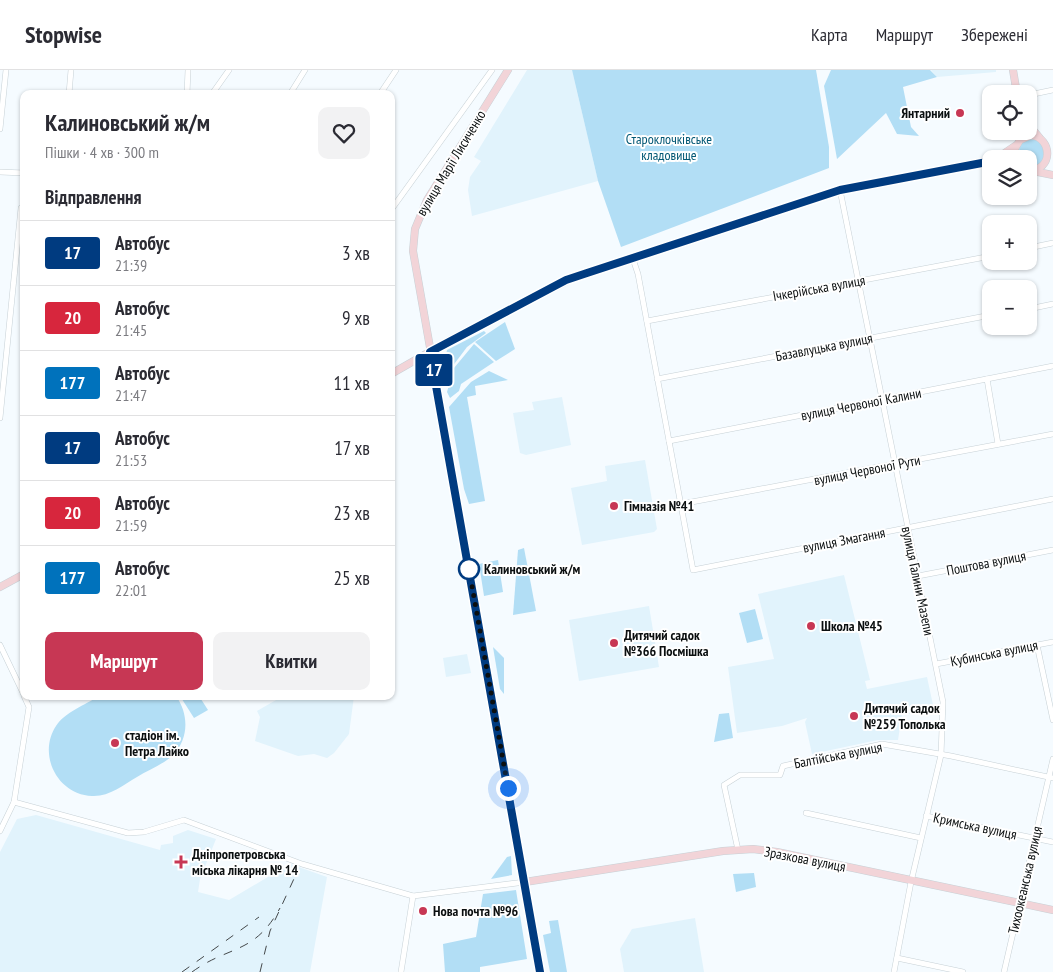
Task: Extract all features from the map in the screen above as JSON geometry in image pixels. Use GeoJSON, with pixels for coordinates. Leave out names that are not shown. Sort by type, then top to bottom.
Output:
{"type":"FeatureCollection","features":[{"type":"Feature","properties":{"kind":"main road"},"geometry":{"type":"LineString","coordinates":[[1013,70],[1016,85]]}},
{"type":"Feature","properties":{"kind":"main road","name":"вулиця Марії Лисиченко"},"geometry":{"type":"LineString","coordinates":[[506,71],[427,200],[415,229],[415,263],[540,972]]}},
{"type":"Feature","properties":{"kind":"main road"},"geometry":{"type":"LineString","coordinates":[[1008,150],[1031,135],[1039,137],[1046,143],[1053,174],[1037,171]]}},
{"type":"Feature","properties":{"kind":"main road"},"geometry":{"type":"LineString","coordinates":[[1016,150],[1018,140]]}},
{"type":"Feature","properties":{"kind":"main road"},"geometry":{"type":"LineString","coordinates":[[1037,168],[1041,167],[1048,155]]}},
{"type":"Feature","properties":{"kind":"main road"},"geometry":{"type":"LineString","coordinates":[[395,372],[566,280],[840,190],[982,163]]}},
{"type":"Feature","properties":{"kind":"main road"},"geometry":{"type":"LineString","coordinates":[[0,587],[20,576]]}},
{"type":"Feature","properties":{"kind":"main road","name":"Зразкова вулиця"},"geometry":{"type":"LineString","coordinates":[[525,882],[738,850],[777,852],[911,882],[1053,910]]}},
{"type":"Feature","properties":{"kind":"street"},"geometry":{"type":"LineString","coordinates":[[0,129],[6,70]]}},
{"type":"Feature","properties":{"kind":"street"},"geometry":{"type":"LineString","coordinates":[[69,90],[71,70]]}},
{"type":"Feature","properties":{"kind":"street"},"geometry":{"type":"LineString","coordinates":[[187,90],[188,70]]}},
{"type":"Feature","properties":{"kind":"street"},"geometry":{"type":"LineString","coordinates":[[215,90],[229,70]]}},
{"type":"Feature","properties":{"kind":"street"},"geometry":{"type":"LineString","coordinates":[[292,90],[305,70]]}},
{"type":"Feature","properties":{"kind":"street"},"geometry":{"type":"LineString","coordinates":[[383,90],[396,70]]}},
{"type":"Feature","properties":{"kind":"street"},"geometry":{"type":"LineString","coordinates":[[395,204],[492,70]]}},
{"type":"Feature","properties":{"kind":"street"},"geometry":{"type":"LineString","coordinates":[[1037,93],[1053,90]]}},
{"type":"Feature","properties":{"kind":"street"},"geometry":{"type":"LineString","coordinates":[[0,172],[20,173]]}},
{"type":"Feature","properties":{"kind":"street","name":"вулиця Галини Мазепи"},"geometry":{"type":"LineString","coordinates":[[840,190],[936,664],[943,714],[941,755],[911,882],[894,972]]}},
{"type":"Feature","properties":{"kind":"street"},"geometry":{"type":"LineString","coordinates":[[0,418],[20,218]]}},
{"type":"Feature","properties":{"kind":"street"},"geometry":{"type":"LineString","coordinates":[[1037,246],[1053,243]]}},
{"type":"Feature","properties":{"kind":"street","name":"Ічкерійська вулиця"},"geometry":{"type":"LineString","coordinates":[[647,321],[982,258]]}},
{"type":"Feature","properties":{"kind":"street"},"geometry":{"type":"LineString","coordinates":[[632,259],[638,274],[680,504]]}},
{"type":"Feature","properties":{"kind":"street"},"geometry":{"type":"LineString","coordinates":[[1037,307],[1053,304]]}},
{"type":"Feature","properties":{"kind":"street","name":"Базавлуцька вулиця"},"geometry":{"type":"LineString","coordinates":[[657,379],[982,318]]}},
{"type":"Feature","properties":{"kind":"street","name":"вулиця Червоної Калини"},"geometry":{"type":"LineString","coordinates":[[669,441],[1053,366]]}},
{"type":"Feature","properties":{"kind":"street"},"geometry":{"type":"LineString","coordinates":[[987,379],[998,444]]}},
{"type":"Feature","properties":{"kind":"street","name":"вулиця Червоної Рути"},"geometry":{"type":"LineString","coordinates":[[680,504],[1053,434]]}},
{"type":"Feature","properties":{"kind":"street","name":"вулиця Змагання"},"geometry":{"type":"LineString","coordinates":[[680,504],[693,570],[1053,499]]}},
{"type":"Feature","properties":{"kind":"street","name":"Поштова вулиця"},"geometry":{"type":"LineString","coordinates":[[918,576],[1053,550]]}},
{"type":"Feature","properties":{"kind":"street","name":"Кубинська вулиця"},"geometry":{"type":"LineString","coordinates":[[936,664],[1053,642]]}},
{"type":"Feature","properties":{"kind":"street"},"geometry":{"type":"LineString","coordinates":[[1037,645],[1053,720]]}},
{"type":"Feature","properties":{"kind":"street"},"geometry":{"type":"LineString","coordinates":[[1,646],[20,687]]}},
{"type":"Feature","properties":{"kind":"street"},"geometry":{"type":"LineString","coordinates":[[0,831],[14,802],[29,707],[26,700]]}},
{"type":"Feature","properties":{"kind":"street","name":"Балтійська вулиця"},"geometry":{"type":"LineString","coordinates":[[738,850],[724,785],[740,775],[780,775],[783,766],[882,744],[1051,778]]}},
{"type":"Feature","properties":{"kind":"street","name":"Тихоокеанська вулиця"},"geometry":{"type":"LineString","coordinates":[[1004,972],[1020,903],[1024,894],[1033,838],[1051,778],[1053,759]]}},
{"type":"Feature","properties":{"kind":"street"},"geometry":{"type":"LineString","coordinates":[[14,802],[128,833],[144,832],[184,820],[302,864],[413,896],[525,882]]}},
{"type":"Feature","properties":{"kind":"street","name":"Кримська вулиця"},"geometry":{"type":"LineString","coordinates":[[806,813],[921,838]]}},
{"type":"Feature","properties":{"kind":"street"},"geometry":{"type":"LineString","coordinates":[[0,816],[6,820]]}},
{"type":"Feature","properties":{"kind":"street","name":"Кримська вулиця"},"geometry":{"type":"LineString","coordinates":[[926,816],[1053,842]]}},
{"type":"Feature","properties":{"kind":"street"},"geometry":{"type":"LineString","coordinates":[[401,972],[413,896]]}},
{"type":"Feature","properties":{"kind":"street"},"geometry":{"type":"LineString","coordinates":[[897,958],[964,972]]}},
{"type":"Feature","properties":{"kind":"shaded area"},"geometry":{"type":"Polygon","coordinates":[[[527,70],[572,70],[598,181],[472,216],[468,190],[470,177],[481,161],[474,157],[527,70]]]}},
{"type":"Feature","properties":{"kind":"shaded area"},"geometry":{"type":"Polygon","coordinates":[[[931,70],[996,70],[996,72],[937,77],[931,70]]]}},
{"type":"Feature","properties":{"kind":"shaded area"},"geometry":{"type":"Polygon","coordinates":[[[562,397],[571,445],[526,455],[520,453],[513,413],[534,410],[532,402],[562,397]]]}},
{"type":"Feature","properties":{"kind":"shaded area","name":"Гімназія №41"},"geometry":{"type":"Polygon","coordinates":[[[645,460],[657,529],[654,532],[582,545],[571,488],[607,481],[605,466],[645,460]]]}},
{"type":"Feature","properties":{"kind":"shaded area"},"geometry":{"type":"Polygon","coordinates":[[[844,575],[870,680],[865,681],[867,689],[927,677],[935,714],[902,714],[898,740],[878,740],[812,754],[805,722],[807,718],[782,726],[737,733],[728,667],[774,659],[758,594],[844,575]]]}},
{"type":"Feature","properties":{"kind":"shaded area","name":"Дитячий садок №366 Посмішка"},"geometry":{"type":"Polygon","coordinates":[[[649,606],[659,667],[579,681],[569,620],[649,606]]]}},
{"type":"Feature","properties":{"kind":"shaded area"},"geometry":{"type":"Polygon","coordinates":[[[467,654],[471,673],[446,677],[443,658],[467,654]]]}},
{"type":"Feature","properties":{"kind":"shaded area"},"geometry":{"type":"Polygon","coordinates":[[[276,700],[353,700],[349,734],[334,753],[327,758],[314,754],[298,756],[255,741],[260,717],[257,711],[276,700]]]}},
{"type":"Feature","properties":{"kind":"shaded area"},"geometry":{"type":"Polygon","coordinates":[[[36,815],[160,850],[161,845],[173,843],[173,836],[188,830],[216,839],[200,879],[198,892],[229,900],[290,864],[327,877],[310,972],[0,972],[0,852],[17,819],[36,815]]]}},
{"type":"Feature","properties":{"kind":"shaded area"},"geometry":{"type":"Polygon","coordinates":[[[695,918],[704,972],[624,972],[620,949],[632,929],[695,918]]]}},
{"type":"Feature","properties":{"kind":"green space","name":"Староклочківське кладовище"},"geometry":{"type":"Polygon","coordinates":[[[572,70],[816,70],[829,147],[829,168],[621,247],[598,181],[572,70]]]}},
{"type":"Feature","properties":{"kind":"green space"},"geometry":{"type":"Polygon","coordinates":[[[831,70],[930,70],[937,77],[903,87],[911,127],[919,136],[897,134],[886,113],[837,159],[824,86],[831,70]]]}},
{"type":"Feature","properties":{"kind":"green space"},"geometry":{"type":"Polygon","coordinates":[[[1026,140],[1037,140],[1044,146],[1044,160],[1037,166],[1037,150],[1019,150],[1020,144],[1026,140]]]}},
{"type":"Feature","properties":{"kind":"green space"},"geometry":{"type":"Polygon","coordinates":[[[505,322],[515,349],[496,361],[475,342],[505,322]]]}},
{"type":"Feature","properties":{"kind":"green space"},"geometry":{"type":"Polygon","coordinates":[[[484,331],[486,333],[467,347],[451,368],[445,388],[443,370],[447,350],[484,331]]]}},
{"type":"Feature","properties":{"kind":"green space"},"geometry":{"type":"Polygon","coordinates":[[[474,344],[494,362],[461,384],[459,391],[450,398],[447,392],[454,368],[474,344]]]}},
{"type":"Feature","properties":{"kind":"green space"},"geometry":{"type":"Polygon","coordinates":[[[489,371],[508,380],[475,386],[476,395],[467,397],[485,501],[469,504],[464,489],[449,407],[471,382],[489,371]]]}},
{"type":"Feature","properties":{"kind":"green space"},"geometry":{"type":"Polygon","coordinates":[[[524,548],[536,611],[513,615],[518,550],[524,548]]]}},
{"type":"Feature","properties":{"kind":"green space"},"geometry":{"type":"Polygon","coordinates":[[[498,560],[503,592],[484,596],[479,564],[498,560]]]}},
{"type":"Feature","properties":{"kind":"green space"},"geometry":{"type":"Polygon","coordinates":[[[755,609],[763,639],[747,643],[739,613],[755,609]]]}},
{"type":"Feature","properties":{"kind":"green space"},"geometry":{"type":"Polygon","coordinates":[[[493,647],[504,658],[504,694],[500,689],[493,647]]]}},
{"type":"Feature","properties":{"kind":"green space","name":"стадіон ім. Петра Лайко"},"geometry":{"type":"Polygon","coordinates":[[[92,700],[178,700],[185,718],[184,734],[182,742],[173,755],[116,790],[98,796],[80,794],[69,789],[61,781],[54,772],[50,761],[51,737],[56,726],[70,713],[92,700]]]}},
{"type":"Feature","properties":{"kind":"green space"},"geometry":{"type":"Polygon","coordinates":[[[183,700],[202,700],[208,710],[194,718],[183,700]]]}},
{"type":"Feature","properties":{"kind":"green space"},"geometry":{"type":"Polygon","coordinates":[[[729,713],[733,738],[714,742],[719,714],[729,713]]]}},
{"type":"Feature","properties":{"kind":"green space"},"geometry":{"type":"Polygon","coordinates":[[[511,856],[512,875],[491,879],[507,857],[511,856]]]}},
{"type":"Feature","properties":{"kind":"green space"},"geometry":{"type":"Polygon","coordinates":[[[754,873],[756,887],[736,892],[733,874],[754,873]]]}},
{"type":"Feature","properties":{"kind":"green space"},"geometry":{"type":"Polygon","coordinates":[[[516,890],[527,959],[480,967],[480,972],[445,972],[443,944],[476,937],[483,894],[516,890]]]}},
{"type":"Feature","properties":{"kind":"green space"},"geometry":{"type":"Polygon","coordinates":[[[558,920],[567,972],[550,972],[543,935],[551,933],[549,921],[558,920]]]}},
{"type":"Feature","properties":{"kind":"railway"},"geometry":{"type":"LineString","coordinates":[[260,972],[270,931],[298,870]]}},
{"type":"Feature","properties":{"kind":"railway"},"geometry":{"type":"LineString","coordinates":[[192,972],[205,963],[250,942],[270,923],[280,908]]}},
{"type":"Feature","properties":{"kind":"railway"},"geometry":{"type":"LineString","coordinates":[[182,972],[259,917]]}},
{"type":"Feature","properties":{"kind":"bus line","name":"17"},"geometry":{"type":"LineString","coordinates":[[540,972],[430,352],[566,280],[815,197],[893,178],[982,163]]}},
{"type":"Feature","properties":{"kind":"place","name":"Янтарний"},"geometry":{"type":"Point","coordinates":[960,113]}},
{"type":"Feature","properties":{"kind":"place","name":"Гімназія №41"},"geometry":{"type":"Point","coordinates":[614,506]}},
{"type":"Feature","properties":{"kind":"place","name":"Калиновський ж/м"},"geometry":{"type":"Point","coordinates":[469,569]}},
{"type":"Feature","properties":{"kind":"place","name":"Школа №45"},"geometry":{"type":"Point","coordinates":[811,626]}},
{"type":"Feature","properties":{"kind":"place","name":"Дитячий садок №366 Посмішка"},"geometry":{"type":"Point","coordinates":[614,643]}},
{"type":"Feature","properties":{"kind":"place","name":"Дитячий садок №259 Тополька"},"geometry":{"type":"Point","coordinates":[854,716]}},
{"type":"Feature","properties":{"kind":"place","name":"стадіон ім. Петра Лайко"},"geometry":{"type":"Point","coordinates":[115,743]}},
{"type":"Feature","properties":{"kind":"place","name":"Дніпропетровська міська лікарня № 14"},"geometry":{"type":"Point","coordinates":[181,862]}},
{"type":"Feature","properties":{"kind":"place","name":"Нова почта №96"},"geometry":{"type":"Point","coordinates":[423,911]}},
{"type":"Feature","properties":{"kind":"route"},"geometry":{"type":"LineString","coordinates":[[469,569],[508,788]]}}]}
